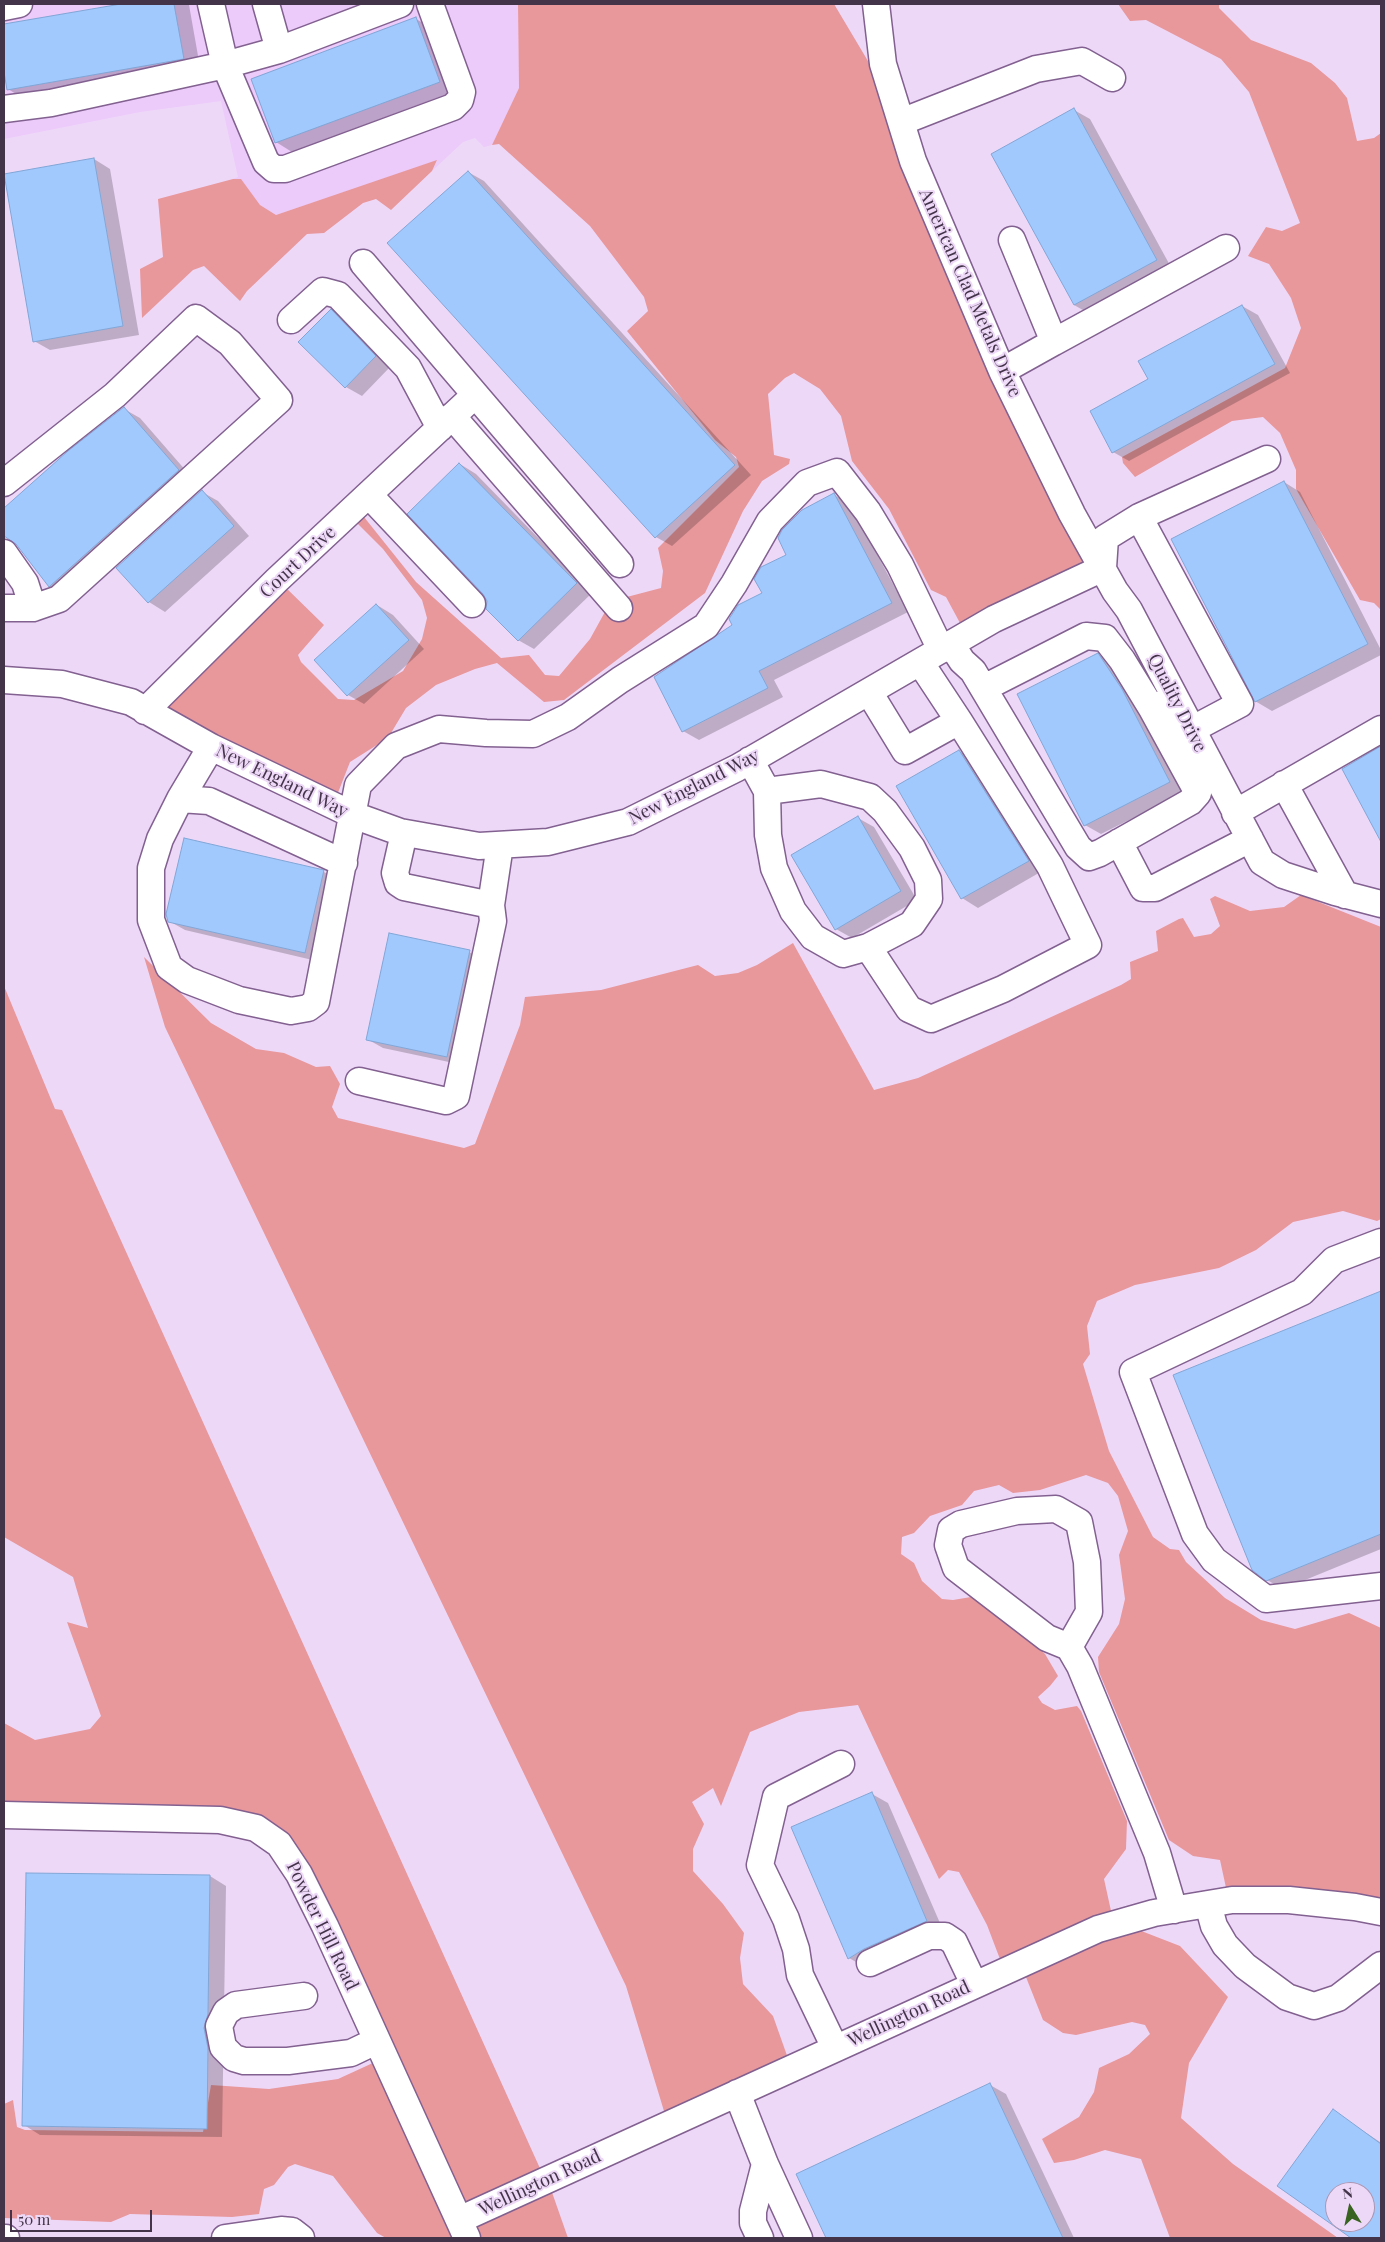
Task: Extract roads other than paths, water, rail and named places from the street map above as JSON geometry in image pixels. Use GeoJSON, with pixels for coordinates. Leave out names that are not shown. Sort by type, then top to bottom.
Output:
{"type":"FeatureCollection","features":[{"type":"Feature","properties":{"kind":"street"},"geometry":{"type":"LineString","coordinates":[[4,7],[20,4]]}},
{"type":"Feature","properties":{"kind":"street"},"geometry":{"type":"LineString","coordinates":[[211,4],[225,66],[266,162],[274,169],[285,168],[453,107],[460,100],[462,92],[430,4]]}},
{"type":"Feature","properties":{"kind":"street"},"geometry":{"type":"LineString","coordinates":[[266,4],[279,50]]}},
{"type":"Feature","properties":{"kind":"street"},"geometry":{"type":"LineString","coordinates":[[4,109],[51,103],[225,66],[279,50],[400,4]]}},
{"type":"Feature","properties":{"kind":"street","name":"American Clad Metals Drive"},"geometry":{"type":"LineString","coordinates":[[876,4],[883,64],[913,161],[1002,371],[1072,514],[1103,568]]}},
{"type":"Feature","properties":{"kind":"street"},"geometry":{"type":"LineString","coordinates":[[901,122],[1036,69],[1082,61],[1112,78]]}},
{"type":"Feature","properties":{"kind":"street"},"geometry":{"type":"LineString","coordinates":[[1012,240],[1054,342]]}},
{"type":"Feature","properties":{"kind":"street"},"geometry":{"type":"LineString","coordinates":[[1002,371],[1226,248]]}},
{"type":"Feature","properties":{"kind":"street"},"geometry":{"type":"LineString","coordinates":[[363,263],[620,564]]}},
{"type":"Feature","properties":{"kind":"street"},"geometry":{"type":"LineString","coordinates":[[291,320],[324,291],[338,295],[408,368],[446,422],[620,608]]}},
{"type":"Feature","properties":{"kind":"street"},"geometry":{"type":"LineString","coordinates":[[4,483],[115,395],[196,318],[230,343],[279,400],[59,599],[34,608],[4,608]]}},
{"type":"Feature","properties":{"kind":"street","name":"Court Drive"},"geometry":{"type":"LineString","coordinates":[[145,711],[277,580],[475,395]]}},
{"type":"Feature","properties":{"kind":"street"},"geometry":{"type":"LineString","coordinates":[[1103,568],[1105,538],[1139,517],[1267,459]]}},
{"type":"Feature","properties":{"kind":"street"},"geometry":{"type":"LineString","coordinates":[[211,747],[180,798],[160,839],[151,868],[151,920],[169,967],[187,980],[238,1000],[291,1011],[308,1008],[316,1002],[358,785],[396,746],[439,729],[533,734],[568,717],[620,680],[706,626],[734,584],[770,521],[807,482],[837,472],[868,512],[900,565],[937,652],[959,721],[1050,866],[1088,945],[1003,989],[931,1019],[909,1009],[868,947]]}},
{"type":"Feature","properties":{"kind":"street"},"geometry":{"type":"LineString","coordinates":[[369,495],[472,604]]}},
{"type":"Feature","properties":{"kind":"street"},"geometry":{"type":"LineString","coordinates":[[1139,517],[1240,704],[1191,730]]}},
{"type":"Feature","properties":{"kind":"street"},"geometry":{"type":"LineString","coordinates":[[4,553],[25,582],[34,608]]}},
{"type":"Feature","properties":{"kind":"street","name":"New England Way"},"geometry":{"type":"LineString","coordinates":[[4,680],[62,684],[131,702],[211,747],[353,815],[404,833],[479,846],[548,842],[628,822],[750,760],[994,620],[1103,568]]}},
{"type":"Feature","properties":{"kind":"street","name":"Quality Drive"},"geometry":{"type":"LineString","coordinates":[[1103,568],[1115,591],[1129,610],[1163,704],[1191,730],[1262,862],[1283,874],[1345,895],[1381,904]]}},
{"type":"Feature","properties":{"kind":"street"},"geometry":{"type":"LineString","coordinates":[[937,652],[962,661],[973,670],[1078,847],[1089,857],[1100,854],[1190,802],[1198,793],[1163,704],[1122,660],[1105,638],[1086,636],[984,688]]}},
{"type":"Feature","properties":{"kind":"street"},"geometry":{"type":"LineString","coordinates":[[869,692],[905,751],[959,721]]}},
{"type":"Feature","properties":{"kind":"street"},"geometry":{"type":"LineString","coordinates":[[1235,812],[1381,729]]}},
{"type":"Feature","properties":{"kind":"street"},"geometry":{"type":"LineString","coordinates":[[750,760],[767,791],[768,835],[774,868],[793,911],[813,937],[843,954],[868,947],[912,924],[930,898],[928,880],[912,848],[885,811],[870,797],[821,784],[767,791]]}},
{"type":"Feature","properties":{"kind":"street"},"geometry":{"type":"LineString","coordinates":[[1284,784],[1345,895]]}},
{"type":"Feature","properties":{"kind":"street"},"geometry":{"type":"LineString","coordinates":[[180,798],[209,801],[344,863]]}},
{"type":"Feature","properties":{"kind":"street"},"geometry":{"type":"LineString","coordinates":[[404,833],[395,873],[398,883],[490,906]]}},
{"type":"Feature","properties":{"kind":"street"},"geometry":{"type":"LineString","coordinates":[[1119,842],[1143,888],[1155,888],[1250,838]]}},
{"type":"Feature","properties":{"kind":"street"},"geometry":{"type":"LineString","coordinates":[[359,1081],[446,1101],[456,1096],[493,921],[490,906],[500,845]]}},
{"type":"Feature","properties":{"kind":"street"},"geometry":{"type":"LineString","coordinates":[[1381,1242],[1334,1260],[1302,1292],[1133,1372],[1196,1534],[1214,1560],[1266,1600],[1381,1586]]}},
{"type":"Feature","properties":{"kind":"street"},"geometry":{"type":"LineString","coordinates":[[1069,1647],[1089,1612],[1087,1562],[1079,1522],[1056,1509],[1017,1512],[961,1524],[951,1530],[948,1546],[956,1568],[1047,1638],[1069,1647],[1080,1666],[1157,1853],[1174,1910]]}},
{"type":"Feature","properties":{"kind":"street"},"geometry":{"type":"LineString","coordinates":[[836,2048],[800,1975],[796,1949],[786,1919],[760,1865],[776,1797],[841,1764]]}},
{"type":"Feature","properties":{"kind":"street","name":"Powder Hill Road"},"geometry":{"type":"LineString","coordinates":[[4,1815],[220,1820],[256,1828],[279,1844],[299,1874],[325,1926],[463,2229]]}},
{"type":"Feature","properties":{"kind":"street","name":"Wellington Road"},"geometry":{"type":"LineString","coordinates":[[463,2229],[737,2093],[1098,1929],[1174,1910],[1232,1900],[1289,1900],[1355,1906],[1381,1912]]}},
{"type":"Feature","properties":{"kind":"street"},"geometry":{"type":"LineString","coordinates":[[1208,1904],[1214,1926],[1225,1946],[1245,1966],[1287,1997],[1314,2006],[1338,1998],[1381,1964]]}},
{"type":"Feature","properties":{"kind":"street"},"geometry":{"type":"LineString","coordinates":[[870,1963],[929,1936],[945,1936],[954,1942],[974,1984]]}},
{"type":"Feature","properties":{"kind":"street"},"geometry":{"type":"LineString","coordinates":[[304,1996],[236,2005],[226,2012],[219,2026],[223,2047],[234,2058],[244,2061],[288,2061],[351,2053],[376,2040]]}},
{"type":"Feature","properties":{"kind":"street"},"geometry":{"type":"LineString","coordinates":[[737,2093],[764,2164],[799,2238]]}},
{"type":"Feature","properties":{"kind":"street"},"geometry":{"type":"LineString","coordinates":[[760,2238],[753,2223],[753,2211],[764,2164]]}},
{"type":"Feature","properties":{"kind":"street"},"geometry":{"type":"LineString","coordinates":[[225,2238],[281,2230],[292,2231],[301,2238]]}}]}
